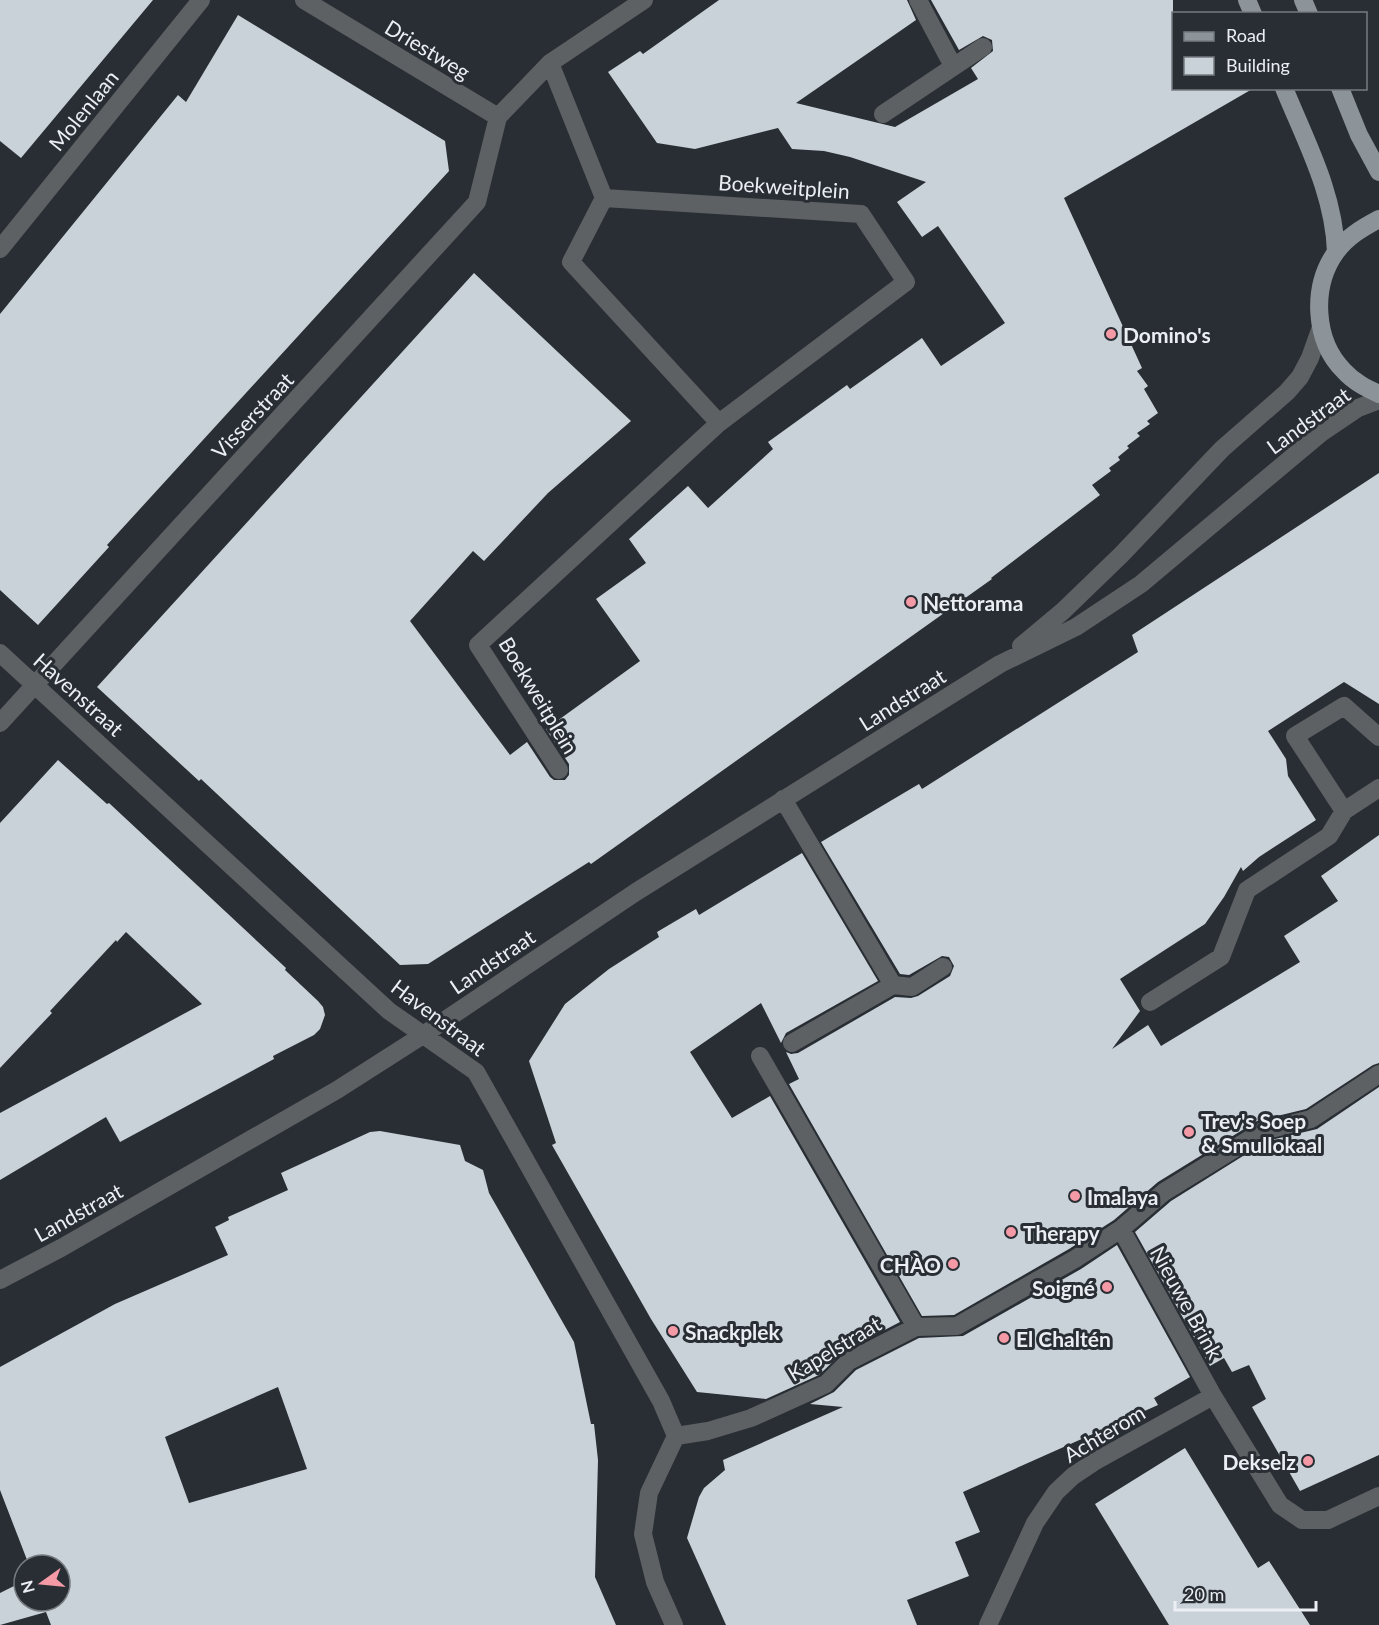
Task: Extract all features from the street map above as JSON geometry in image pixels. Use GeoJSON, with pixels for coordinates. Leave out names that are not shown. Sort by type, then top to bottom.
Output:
{"type":"FeatureCollection","features":[{"type":"Feature","properties":{"kind":"main road"},"geometry":{"type":"LineString","coordinates":[[1285,90],[1325,186],[1335,229],[1336,252]]}},
{"type":"Feature","properties":{"kind":"main road"},"geometry":{"type":"LineString","coordinates":[[1342,90],[1359,135],[1379,172]]}},
{"type":"Feature","properties":{"kind":"main road"},"geometry":{"type":"LineString","coordinates":[[1379,219],[1356,231],[1336,252],[1324,276],[1318,301],[1321,327],[1329,351],[1344,371],[1364,387],[1379,394]]}},
{"type":"Feature","properties":{"kind":"street","name":"Molenlaan"},"geometry":{"type":"LineString","coordinates":[[0,249],[201,0]]}},
{"type":"Feature","properties":{"kind":"street","name":"Driestweg"},"geometry":{"type":"LineString","coordinates":[[304,0],[498,117]]}},
{"type":"Feature","properties":{"kind":"street"},"geometry":{"type":"LineString","coordinates":[[498,117],[550,63],[644,0]]}},
{"type":"Feature","properties":{"kind":"street"},"geometry":{"type":"LineString","coordinates":[[918,0],[953,66]]}},
{"type":"Feature","properties":{"kind":"street"},"geometry":{"type":"LineString","coordinates":[[883,114],[983,47]]}},
{"type":"Feature","properties":{"kind":"street"},"geometry":{"type":"LineString","coordinates":[[550,63],[604,198],[571,262],[719,423]]}},
{"type":"Feature","properties":{"kind":"street","name":"Visserstraat"},"geometry":{"type":"LineString","coordinates":[[0,723],[477,202],[498,117]]}},
{"type":"Feature","properties":{"kind":"street","name":"Boekweitplein"},"geometry":{"type":"LineString","coordinates":[[559,771],[478,645],[719,423],[906,282],[861,214],[604,198]]}},
{"type":"Feature","properties":{"kind":"street","name":"Landstraat"},"geometry":{"type":"LineString","coordinates":[[1000,664],[1063,611],[1121,555],[1222,450],[1287,392],[1300,377],[1310,358],[1321,327]]}},
{"type":"Feature","properties":{"kind":"street","name":"Landstraat"},"geometry":{"type":"LineString","coordinates":[[0,1280],[61,1248],[337,1090],[636,892],[783,799],[1000,664],[1076,627],[1141,584],[1321,433],[1358,408],[1379,400]]}},
{"type":"Feature","properties":{"kind":"street","name":"Havenstraat"},"geometry":{"type":"LineString","coordinates":[[0,653],[389,1011],[476,1072],[661,1401],[676,1436]]}},
{"type":"Feature","properties":{"kind":"street"},"geometry":{"type":"LineString","coordinates":[[1344,811],[1295,736],[1344,706],[1379,737]]}},
{"type":"Feature","properties":{"kind":"street"},"geometry":{"type":"LineString","coordinates":[[1150,1002],[1221,957],[1247,890],[1329,836],[1344,811],[1379,788]]}},
{"type":"Feature","properties":{"kind":"street"},"geometry":{"type":"LineString","coordinates":[[783,799],[893,985]]}},
{"type":"Feature","properties":{"kind":"street"},"geometry":{"type":"LineString","coordinates":[[792,1043],[893,985],[912,987],[943,967]]}},
{"type":"Feature","properties":{"kind":"street"},"geometry":{"type":"LineString","coordinates":[[760,1056],[916,1327]]}},
{"type":"Feature","properties":{"kind":"street","name":"Kapelstraat"},"geometry":{"type":"LineString","coordinates":[[676,1436],[708,1431],[751,1418],[826,1384],[849,1361],[916,1327],[957,1326],[1075,1259],[1121,1229],[1164,1192],[1263,1131],[1311,1119],[1379,1074]]}},
{"type":"Feature","properties":{"kind":"street","name":"Nieuwe Brink"},"geometry":{"type":"LineString","coordinates":[[1121,1229],[1213,1396],[1280,1505],[1302,1520],[1328,1520],[1379,1496]]}},
{"type":"Feature","properties":{"kind":"street","name":"Achterom"},"geometry":{"type":"LineString","coordinates":[[988,1625],[1035,1523],[1056,1492],[1073,1476],[1094,1462],[1213,1396]]}},
{"type":"Feature","properties":{"kind":"street"},"geometry":{"type":"LineString","coordinates":[[675,1625],[655,1581],[643,1534],[649,1493],[676,1436]]}},
{"type":"Feature","properties":{"kind":"building"},"geometry":{"type":"Polygon","coordinates":[[[0,0],[153,0],[21,158],[0,141],[0,0]]]}},
{"type":"Feature","properties":{"kind":"building"},"geometry":{"type":"Polygon","coordinates":[[[719,0],[907,0],[916,20],[796,103],[895,127],[978,79],[971,68],[993,51],[992,40],[983,36],[959,50],[931,0],[1173,0],[1172,90],[1251,90],[1064,198],[1142,368],[1137,371],[1148,386],[1144,389],[1158,413],[1147,421],[1150,424],[1137,433],[1140,436],[1127,446],[1129,448],[1118,457],[1120,460],[1109,468],[1111,471],[1092,485],[1100,495],[992,579],[591,864],[589,862],[428,964],[400,965],[201,779],[199,781],[97,687],[474,273],[631,421],[548,493],[484,561],[473,551],[410,621],[510,755],[527,742],[554,780],[565,780],[569,775],[569,764],[546,729],[640,661],[596,599],[646,563],[629,539],[688,486],[708,508],[773,449],[768,442],[847,385],[850,389],[922,338],[941,366],[1005,323],[938,226],[922,237],[897,202],[926,182],[850,157],[824,151],[792,149],[778,128],[695,149],[657,143],[608,72],[640,51],[643,54],[719,0]]]}},
{"type":"Feature","properties":{"kind":"building"},"geometry":{"type":"Polygon","coordinates":[[[238,15],[445,141],[449,171],[107,545],[109,547],[38,625],[0,590],[0,314],[178,95],[186,102],[238,15]]]}},
{"type":"Feature","properties":{"kind":"building"},"geometry":{"type":"Polygon","coordinates":[[[1379,473],[1379,704],[1344,682],[1268,731],[1286,759],[1288,776],[1316,820],[1259,857],[1243,871],[1241,867],[1205,924],[1120,979],[1140,1011],[1112,1049],[1148,1025],[1161,1046],[1300,962],[1284,936],[1338,901],[1321,876],[1379,835],[1379,1063],[1306,1109],[1257,1121],[1158,1182],[1114,1220],[1069,1249],[954,1315],[922,1316],[789,1084],[799,1079],[786,1052],[798,1053],[895,997],[918,996],[950,976],[954,966],[949,957],[942,956],[909,975],[900,974],[821,842],[919,784],[922,789],[1138,652],[1132,635],[1379,473]]]}},
{"type":"Feature","properties":{"kind":"building"},"geometry":{"type":"Polygon","coordinates":[[[58,760],[107,804],[109,803],[286,968],[285,970],[323,1007],[325,1015],[320,1029],[314,1035],[120,1142],[106,1117],[0,1180],[0,1113],[202,1004],[126,932],[50,1011],[52,1013],[0,1068],[0,823],[58,760]]]}},
{"type":"Feature","properties":{"kind":"building"},"geometry":{"type":"Polygon","coordinates":[[[802,853],[878,981],[786,1033],[781,1043],[761,1003],[690,1052],[732,1118],[770,1096],[900,1322],[844,1351],[819,1375],[766,1399],[697,1392],[651,1319],[552,1145],[556,1143],[529,1061],[565,1004],[609,969],[659,937],[657,932],[696,909],[699,915],[802,853]]]}},
{"type":"Feature","properties":{"kind":"building"},"geometry":{"type":"Polygon","coordinates":[[[1379,1087],[1379,1455],[1300,1491],[1252,1407],[1266,1399],[1249,1365],[1232,1372],[1224,1358],[1210,1366],[1135,1232],[1171,1201],[1267,1141],[1317,1129],[1379,1087]]]}},
{"type":"Feature","properties":{"kind":"building"},"geometry":{"type":"Polygon","coordinates":[[[380,1131],[460,1145],[465,1161],[483,1170],[489,1193],[574,1342],[591,1424],[594,1424],[598,1460],[595,1577],[616,1625],[51,1625],[46,1613],[72,1613],[72,1553],[24,1553],[0,1490],[0,1367],[115,1304],[228,1255],[215,1227],[229,1220],[228,1217],[288,1190],[281,1173],[370,1132],[380,1131]],[[278,1387],[165,1437],[189,1503],[307,1469],[278,1387]]]}},
{"type":"Feature","properties":{"kind":"building"},"geometry":{"type":"Polygon","coordinates":[[[1117,1245],[1190,1377],[1154,1398],[1158,1405],[963,1492],[980,1532],[955,1542],[969,1576],[907,1600],[917,1625],[726,1625],[687,1538],[699,1497],[704,1488],[725,1470],[723,1460],[843,1407],[810,1404],[834,1392],[856,1370],[919,1338],[963,1336],[1081,1269],[1117,1245]]]}},
{"type":"Feature","properties":{"kind":"building"},"geometry":{"type":"Polygon","coordinates":[[[1185,1448],[1258,1568],[1269,1561],[1310,1625],[1169,1625],[1095,1504],[1185,1448]]]}},
{"type":"Feature","properties":{"kind":"building"},"geometry":{"type":"Polygon","coordinates":[[[12,1587],[12,1613],[42,1613],[0,1625],[0,1593],[12,1587]]]}},
{"type":"Feature","properties":{"kind":"place","name":"Domino's"},"geometry":{"type":"Point","coordinates":[1111,334]}},
{"type":"Feature","properties":{"kind":"place","name":"Nettorama"},"geometry":{"type":"Point","coordinates":[911,602]}},
{"type":"Feature","properties":{"kind":"place","name":"Trev's Soep & Smullokaal"},"geometry":{"type":"Point","coordinates":[1189,1132]}},
{"type":"Feature","properties":{"kind":"place","name":"Imalaya"},"geometry":{"type":"Point","coordinates":[1075,1196]}},
{"type":"Feature","properties":{"kind":"place","name":"Therapy"},"geometry":{"type":"Point","coordinates":[1011,1232]}},
{"type":"Feature","properties":{"kind":"place","name":"CHÀO"},"geometry":{"type":"Point","coordinates":[953,1264]}},
{"type":"Feature","properties":{"kind":"place","name":"Soigné"},"geometry":{"type":"Point","coordinates":[1107,1287]}},
{"type":"Feature","properties":{"kind":"place","name":"Snackplek"},"geometry":{"type":"Point","coordinates":[673,1331]}},
{"type":"Feature","properties":{"kind":"place","name":"El Chaltén"},"geometry":{"type":"Point","coordinates":[1004,1338]}},
{"type":"Feature","properties":{"kind":"place","name":"Dekselz"},"geometry":{"type":"Point","coordinates":[1308,1461]}}]}
